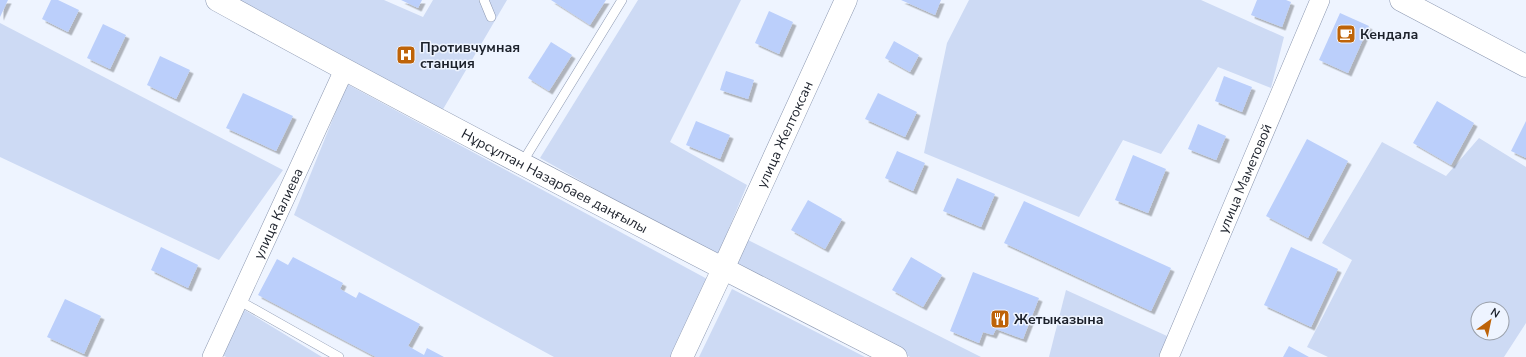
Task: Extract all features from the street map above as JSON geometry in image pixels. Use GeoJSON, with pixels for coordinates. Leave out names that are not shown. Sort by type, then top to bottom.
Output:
{"type":"FeatureCollection","features":[{"type":"Feature","properties":{"kind":"main road","name":"Нұрсұлтан Назарбаев даңғылы"},"geometry":{"type":"LineString","coordinates":[[217,0],[344,70],[722,269],[896,357]]}},
{"type":"Feature","properties":{"kind":"main road","name":"улица Желтоксан"},"geometry":{"type":"LineString","coordinates":[[682,357],[846,0]]}},
{"type":"Feature","properties":{"kind":"main road"},"geometry":{"type":"LineString","coordinates":[[1401,0],[1526,66]]}},
{"type":"Feature","properties":{"kind":"street","name":"улица Маметовой"},"geometry":{"type":"LineString","coordinates":[[1169,357],[1320,0]]}},
{"type":"Feature","properties":{"kind":"street","name":"улица Калиева"},"geometry":{"type":"LineString","coordinates":[[212,357],[344,70]]}},
{"type":"Feature","properties":{"kind":"lane"},"geometry":{"type":"LineString","coordinates":[[484,0],[491,17]]}},
{"type":"Feature","properties":{"kind":"lane"},"geometry":{"type":"LineString","coordinates":[[522,163],[622,0]]}},
{"type":"Feature","properties":{"kind":"lane"},"geometry":{"type":"LineString","coordinates":[[238,300],[339,357]]}},
{"type":"Feature","properties":{"kind":"shaded area","name":"Противчумная станция"},"geometry":{"type":"Polygon","coordinates":[[[235,0],[384,0],[423,17],[433,0],[507,0],[442,111],[235,0]]]}},
{"type":"Feature","properties":{"kind":"shaded area"},"geometry":{"type":"Polygon","coordinates":[[[638,0],[741,0],[670,142],[747,185],[717,257],[540,158],[638,0]]]}},
{"type":"Feature","properties":{"kind":"shaded area"},"geometry":{"type":"Polygon","coordinates":[[[969,0],[1201,0],[1284,37],[1271,88],[1218,67],[1161,154],[1123,140],[1079,217],[924,153],[947,43],[969,0]]]}},
{"type":"Feature","properties":{"kind":"shaded area"},"geometry":{"type":"Polygon","coordinates":[[[0,23],[283,170],[219,260],[0,157],[0,23]]]}},
{"type":"Feature","properties":{"kind":"shaded area"},"geometry":{"type":"Polygon","coordinates":[[[347,84],[709,280],[672,357],[554,357],[294,215],[347,84]]]}},
{"type":"Feature","properties":{"kind":"shaded area"},"geometry":{"type":"Polygon","coordinates":[[[1479,138],[1526,167],[1526,323],[1504,357],[1328,357],[1307,347],[1352,260],[1322,243],[1382,142],[1446,176],[1479,138]]]}},
{"type":"Feature","properties":{"kind":"shaded area"},"geometry":{"type":"Polygon","coordinates":[[[748,240],[981,357],[910,357],[736,266],[748,240]]]}},
{"type":"Feature","properties":{"kind":"shaded area"},"geometry":{"type":"Polygon","coordinates":[[[732,289],[865,357],[699,357],[732,289]]]}},
{"type":"Feature","properties":{"kind":"shaded area"},"geometry":{"type":"Polygon","coordinates":[[[1066,290],[1167,336],[1160,357],[1049,357],[1066,290]]]}},
{"type":"Feature","properties":{"kind":"shaded area"},"geometry":{"type":"Polygon","coordinates":[[[243,309],[322,357],[226,357],[221,354],[243,309]]]}},
{"type":"Feature","properties":{"kind":"building"},"geometry":{"type":"Polygon","coordinates":[[[0,0],[8,0],[0,17],[0,0]]]}},
{"type":"Feature","properties":{"kind":"building"},"geometry":{"type":"Polygon","coordinates":[[[51,0],[58,0],[79,10],[68,32],[42,19],[51,0]]]}},
{"type":"Feature","properties":{"kind":"building"},"geometry":{"type":"Polygon","coordinates":[[[401,0],[422,0],[418,8],[401,0]]]}},
{"type":"Feature","properties":{"kind":"building"},"geometry":{"type":"Polygon","coordinates":[[[551,0],[606,0],[590,25],[551,0]]]}},
{"type":"Feature","properties":{"kind":"building"},"geometry":{"type":"Polygon","coordinates":[[[901,0],[941,0],[935,15],[901,0]]]}},
{"type":"Feature","properties":{"kind":"building"},"geometry":{"type":"Polygon","coordinates":[[[1257,0],[1286,0],[1291,2],[1282,27],[1251,15],[1257,0]]]}},
{"type":"Feature","properties":{"kind":"building"},"geometry":{"type":"Polygon","coordinates":[[[769,11],[793,22],[779,54],[755,43],[769,11]]]}},
{"type":"Feature","properties":{"kind":"building"},"geometry":{"type":"Polygon","coordinates":[[[1340,13],[1369,26],[1348,73],[1319,60],[1340,13]]]}},
{"type":"Feature","properties":{"kind":"building"},"geometry":{"type":"Polygon","coordinates":[[[103,24],[126,35],[110,69],[87,58],[103,24]]]}},
{"type":"Feature","properties":{"kind":"building"},"geometry":{"type":"Polygon","coordinates":[[[894,41],[919,55],[910,72],[885,58],[894,41]]]}},
{"type":"Feature","properties":{"kind":"building"},"geometry":{"type":"Polygon","coordinates":[[[551,42],[572,55],[549,91],[528,78],[551,42]]]}},
{"type":"Feature","properties":{"kind":"building"},"geometry":{"type":"Polygon","coordinates":[[[160,56],[190,70],[176,99],[147,85],[160,56]]]}},
{"type":"Feature","properties":{"kind":"building"},"geometry":{"type":"Polygon","coordinates":[[[726,71],[754,80],[748,99],[720,90],[726,71]]]}},
{"type":"Feature","properties":{"kind":"building"},"geometry":{"type":"Polygon","coordinates":[[[1224,76],[1252,87],[1242,112],[1215,101],[1224,76]]]}},
{"type":"Feature","properties":{"kind":"building"},"geometry":{"type":"Polygon","coordinates":[[[243,93],[293,116],[276,151],[226,128],[243,93]]]}},
{"type":"Feature","properties":{"kind":"building"},"geometry":{"type":"Polygon","coordinates":[[[878,93],[917,112],[905,137],[865,119],[878,93]]]}},
{"type":"Feature","properties":{"kind":"building"},"geometry":{"type":"Polygon","coordinates":[[[1437,101],[1474,123],[1451,165],[1413,143],[1437,101]]]}},
{"type":"Feature","properties":{"kind":"building"},"geometry":{"type":"Polygon","coordinates":[[[696,121],[730,135],[720,159],[686,145],[696,121]]]}},
{"type":"Feature","properties":{"kind":"building"},"geometry":{"type":"Polygon","coordinates":[[[1526,121],[1526,158],[1511,151],[1526,121]]]}},
{"type":"Feature","properties":{"kind":"building"},"geometry":{"type":"Polygon","coordinates":[[[1198,124],[1226,136],[1216,160],[1188,149],[1198,124]]]}},
{"type":"Feature","properties":{"kind":"building"},"geometry":{"type":"Polygon","coordinates":[[[1307,139],[1348,161],[1308,238],[1266,216],[1307,139]]]}},
{"type":"Feature","properties":{"kind":"building"},"geometry":{"type":"Polygon","coordinates":[[[897,151],[925,163],[913,191],[885,178],[897,151]]]}},
{"type":"Feature","properties":{"kind":"building"},"geometry":{"type":"Polygon","coordinates":[[[1133,155],[1166,169],[1148,213],[1115,200],[1133,155]]]}},
{"type":"Feature","properties":{"kind":"building"},"geometry":{"type":"Polygon","coordinates":[[[957,178],[995,194],[981,227],[943,211],[957,178]]]}},
{"type":"Feature","properties":{"kind":"building"},"geometry":{"type":"Polygon","coordinates":[[[808,200],[842,219],[825,249],[791,230],[808,200]]]}},
{"type":"Feature","properties":{"kind":"building"},"geometry":{"type":"Polygon","coordinates":[[[1024,201],[1171,268],[1151,311],[1004,243],[1024,201]]]}},
{"type":"Feature","properties":{"kind":"building"},"geometry":{"type":"Polygon","coordinates":[[[161,247],[198,265],[188,288],[151,270],[161,247]]]}},
{"type":"Feature","properties":{"kind":"building"},"geometry":{"type":"Polygon","coordinates":[[[1291,247],[1338,269],[1311,327],[1264,305],[1291,247]]]}},
{"type":"Feature","properties":{"kind":"building"},"geometry":{"type":"Polygon","coordinates":[[[293,257],[343,283],[340,289],[356,298],[359,292],[420,324],[408,346],[424,355],[427,348],[444,357],[376,357],[258,295],[277,259],[288,265],[293,257]]]}},
{"type":"Feature","properties":{"kind":"building"},"geometry":{"type":"Polygon","coordinates":[[[911,257],[942,275],[923,307],[892,290],[911,257]]]}},
{"type":"Feature","properties":{"kind":"building"},"geometry":{"type":"Polygon","coordinates":[[[973,272],[1039,298],[1023,339],[996,329],[993,335],[983,332],[979,343],[950,331],[973,272]]]}},
{"type":"Feature","properties":{"kind":"building"},"geometry":{"type":"Polygon","coordinates":[[[65,299],[101,316],[84,354],[47,337],[65,299]]]}},
{"type":"Feature","properties":{"kind":"building"},"geometry":{"type":"Polygon","coordinates":[[[1289,346],[1309,357],[1283,357],[1289,346]]]}},
{"type":"Feature","properties":{"kind":"place","name":"Кендала"},"geometry":{"type":"Point","coordinates":[1346,34]}},
{"type":"Feature","properties":{"kind":"place","name":"Противчумная станция"},"geometry":{"type":"Point","coordinates":[406,55]}},
{"type":"Feature","properties":{"kind":"place","name":"Жетыказына"},"geometry":{"type":"Point","coordinates":[1000,319]}}]}
